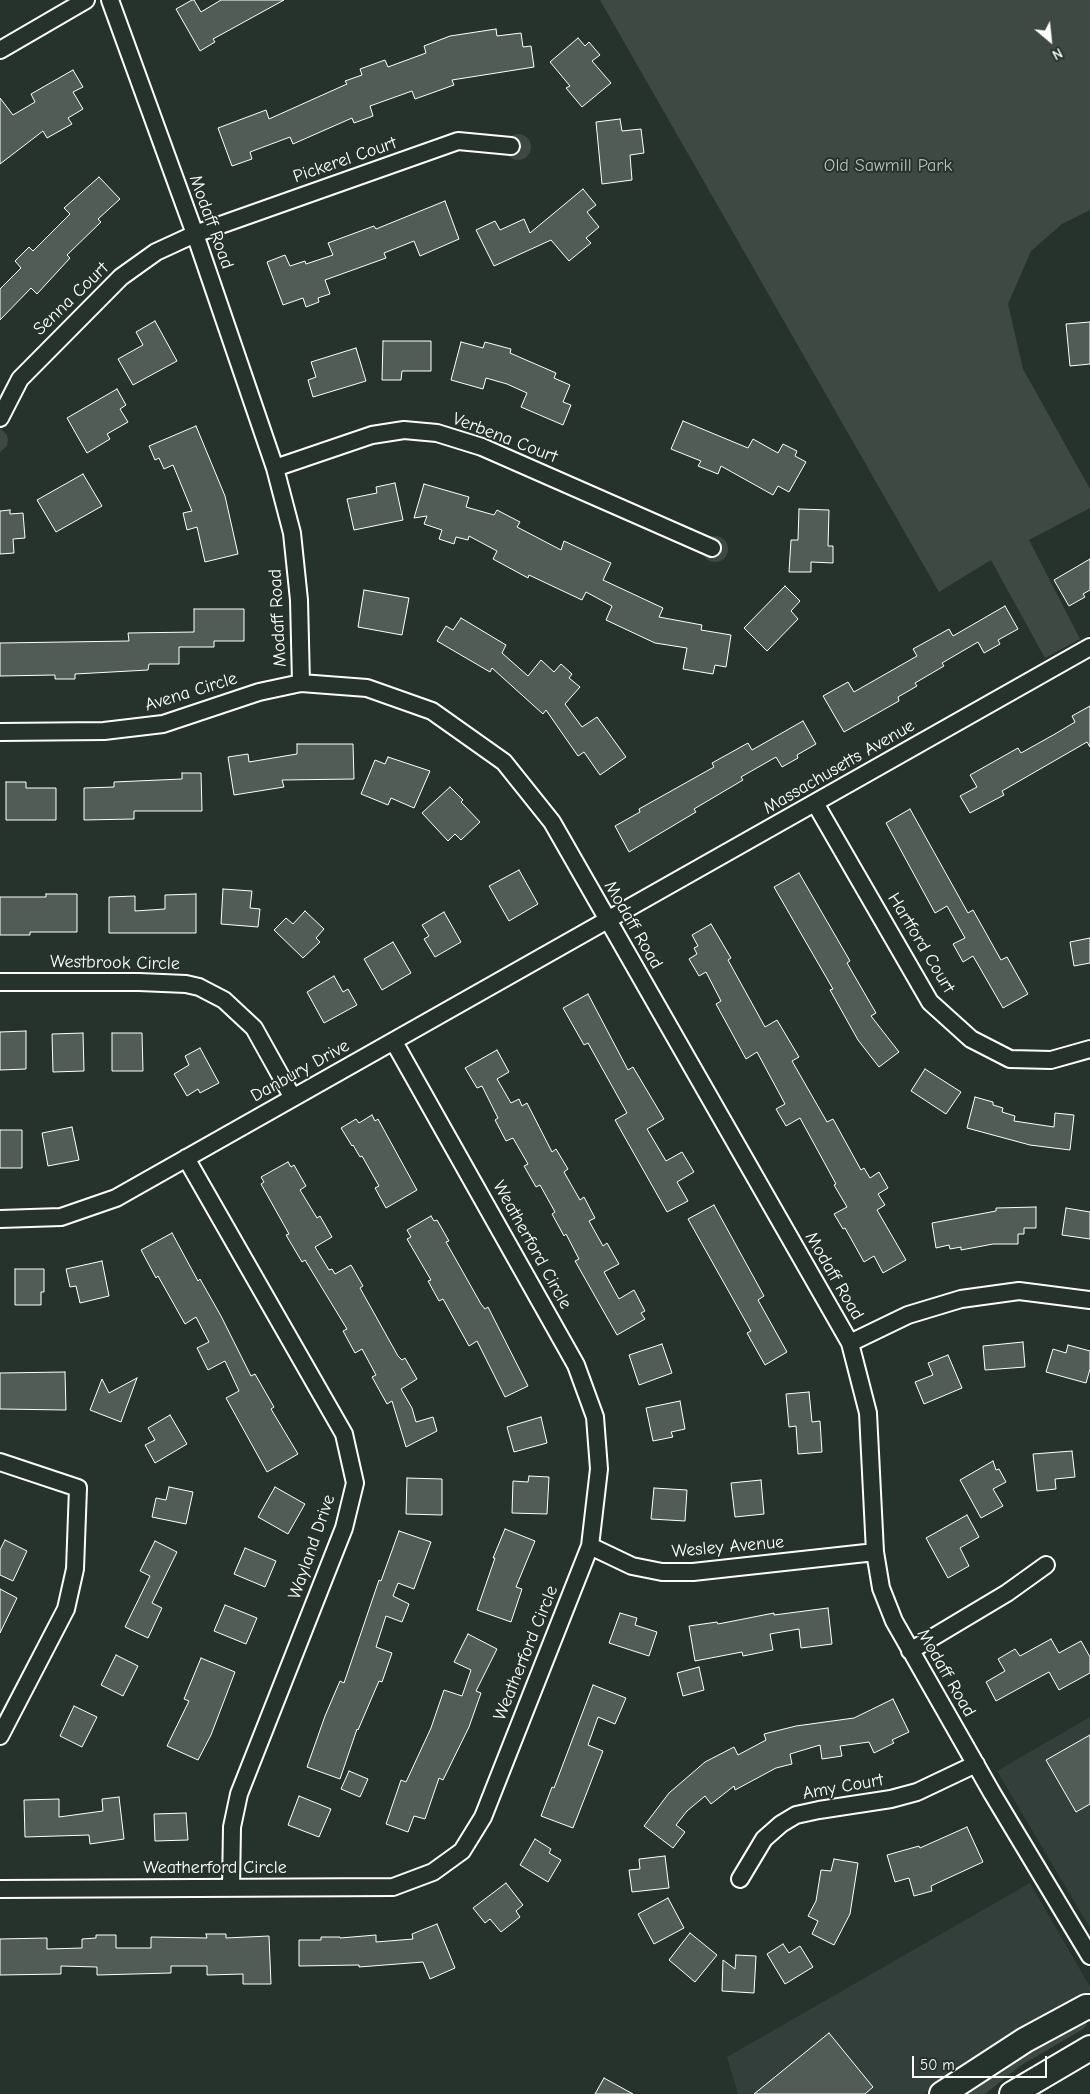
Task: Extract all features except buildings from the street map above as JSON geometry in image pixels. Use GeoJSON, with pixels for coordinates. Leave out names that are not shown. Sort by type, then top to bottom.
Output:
{"type":"FeatureCollection","features":[{"type":"Feature","properties":{"kind":"street"},"geometry":{"type":"LineString","coordinates":[[0,50],[86,0]]}},
{"type":"Feature","properties":{"kind":"street","name":"Modaff Road"},"geometry":{"type":"LineString","coordinates":[[110,0],[275,468],[292,533],[299,600],[301,683],[366,688],[432,711],[504,762],[552,822],[850,1343],[868,1413],[875,1552],[881,1588],[894,1621],[910,1651],[1090,1956]]}},
{"type":"Feature","properties":{"kind":"street","name":"Pickerel Court"},"geometry":{"type":"LineString","coordinates":[[194,234],[458,141],[511,146]]}},
{"type":"Feature","properties":{"kind":"street","name":"Senna Court"},"geometry":{"type":"LineString","coordinates":[[0,418],[20,379],[121,277],[156,252],[194,234]]}},
{"type":"Feature","properties":{"kind":"street","name":"Verbena Court"},"geometry":{"type":"LineString","coordinates":[[275,468],[372,435],[404,430],[437,433],[482,447],[712,548]]}},
{"type":"Feature","properties":{"kind":"street","name":"Massachusetts Avenue"},"geometry":{"type":"LineString","coordinates":[[608,921],[1090,647]]}},
{"type":"Feature","properties":{"kind":"street","name":"Avena Circle"},"geometry":{"type":"LineString","coordinates":[[0,732],[104,731],[162,724],[259,692],[301,683]]}},
{"type":"Feature","properties":{"kind":"street","name":"Hartford Court"},"geometry":{"type":"LineString","coordinates":[[815,803],[930,1002],[936,1008],[971,1039],[1010,1059],[1051,1060],[1090,1050]]}},
{"type":"Feature","properties":{"kind":"street","name":"Danbury Drive"},"geometry":{"type":"LineString","coordinates":[[0,1219],[61,1217],[116,1198],[608,921]]}},
{"type":"Feature","properties":{"kind":"street","name":"Westbrook Circle"},"geometry":{"type":"LineString","coordinates":[[0,982],[139,982],[186,984],[199,987],[224,1000],[254,1028],[293,1098]]}},
{"type":"Feature","properties":{"kind":"street","name":"Weatherford Circle"},"geometry":{"type":"LineString","coordinates":[[0,1889],[393,1887],[433,1872],[462,1851],[484,1817],[590,1546],[599,1469],[595,1417],[576,1365],[394,1042]]}},
{"type":"Feature","properties":{"kind":"street","name":"Wayland Drive"},"geometry":{"type":"LineString","coordinates":[[186,1158],[344,1434],[355,1483],[344,1528],[239,1794],[232,1827],[231,1888]]}},
{"type":"Feature","properties":{"kind":"street"},"geometry":{"type":"LineString","coordinates":[[850,1343],[908,1315],[961,1299],[1019,1291],[1090,1300]]}},
{"type":"Feature","properties":{"kind":"street"},"geometry":{"type":"LineString","coordinates":[[0,1462],[78,1488],[76,1569],[66,1609],[0,1736]]}},
{"type":"Feature","properties":{"kind":"street","name":"Wesley Avenue"},"geometry":{"type":"LineString","coordinates":[[590,1546],[632,1566],[662,1572],[693,1572],[875,1552]]}},
{"type":"Feature","properties":{"kind":"street"},"geometry":{"type":"LineString","coordinates":[[910,1651],[1007,1593],[1046,1565]]}},
{"type":"Feature","properties":{"kind":"street","name":"Amy Court"},"geometry":{"type":"LineString","coordinates":[[740,1879],[764,1840],[780,1824],[796,1815],[891,1799],[917,1792],[976,1764]]}},
{"type":"Feature","properties":{"kind":"street"},"geometry":{"type":"LineString","coordinates":[[942,2094],[1025,2040],[1086,2007],[1090,2007]]}},
{"type":"Feature","properties":{"kind":"street"},"geometry":{"type":"LineString","coordinates":[[1012,2094],[1090,2048]]}},
{"type":"Feature","properties":{"kind":"shaded area"},"geometry":{"type":"Polygon","coordinates":[[[1090,1717],[1090,1928],[997,1771],[1090,1717]]]}},
{"type":"Feature","properties":{"kind":"shaded area"},"geometry":{"type":"Polygon","coordinates":[[[1030,1883],[1090,1987],[1090,1991],[1017,2033],[923,2094],[738,2094],[727,2057],[1030,1883]]]}},
{"type":"Feature","properties":{"kind":"green space","name":"Old Sawmill Park"},"geometry":{"type":"Polygon","coordinates":[[[600,0],[1090,0],[1090,210],[1062,224],[1031,251],[1008,304],[1023,369],[1090,489],[1090,508],[1029,540],[1080,639],[1045,658],[991,560],[939,592],[600,0]]]}},
{"type":"Feature","properties":{"kind":"green space"},"geometry":{"type":"Polygon","coordinates":[[[518,134],[527,138],[531,147],[527,156],[518,160],[509,156],[505,147],[509,138],[518,134]]]}},
{"type":"Feature","properties":{"kind":"green space"},"geometry":{"type":"Polygon","coordinates":[[[0,428],[7,435],[8,440],[7,446],[0,452],[0,428]]]}},
{"type":"Feature","properties":{"kind":"green space"},"geometry":{"type":"Polygon","coordinates":[[[715,536],[724,540],[728,549],[724,558],[715,562],[706,558],[702,549],[706,540],[715,536]]]}},
{"type":"Feature","properties":{"kind":"green space"},"geometry":{"type":"Polygon","coordinates":[[[1083,2021],[1087,2025],[1083,2029],[1020,2066],[985,2094],[963,2094],[1024,2054],[1083,2021]]]}}]}
